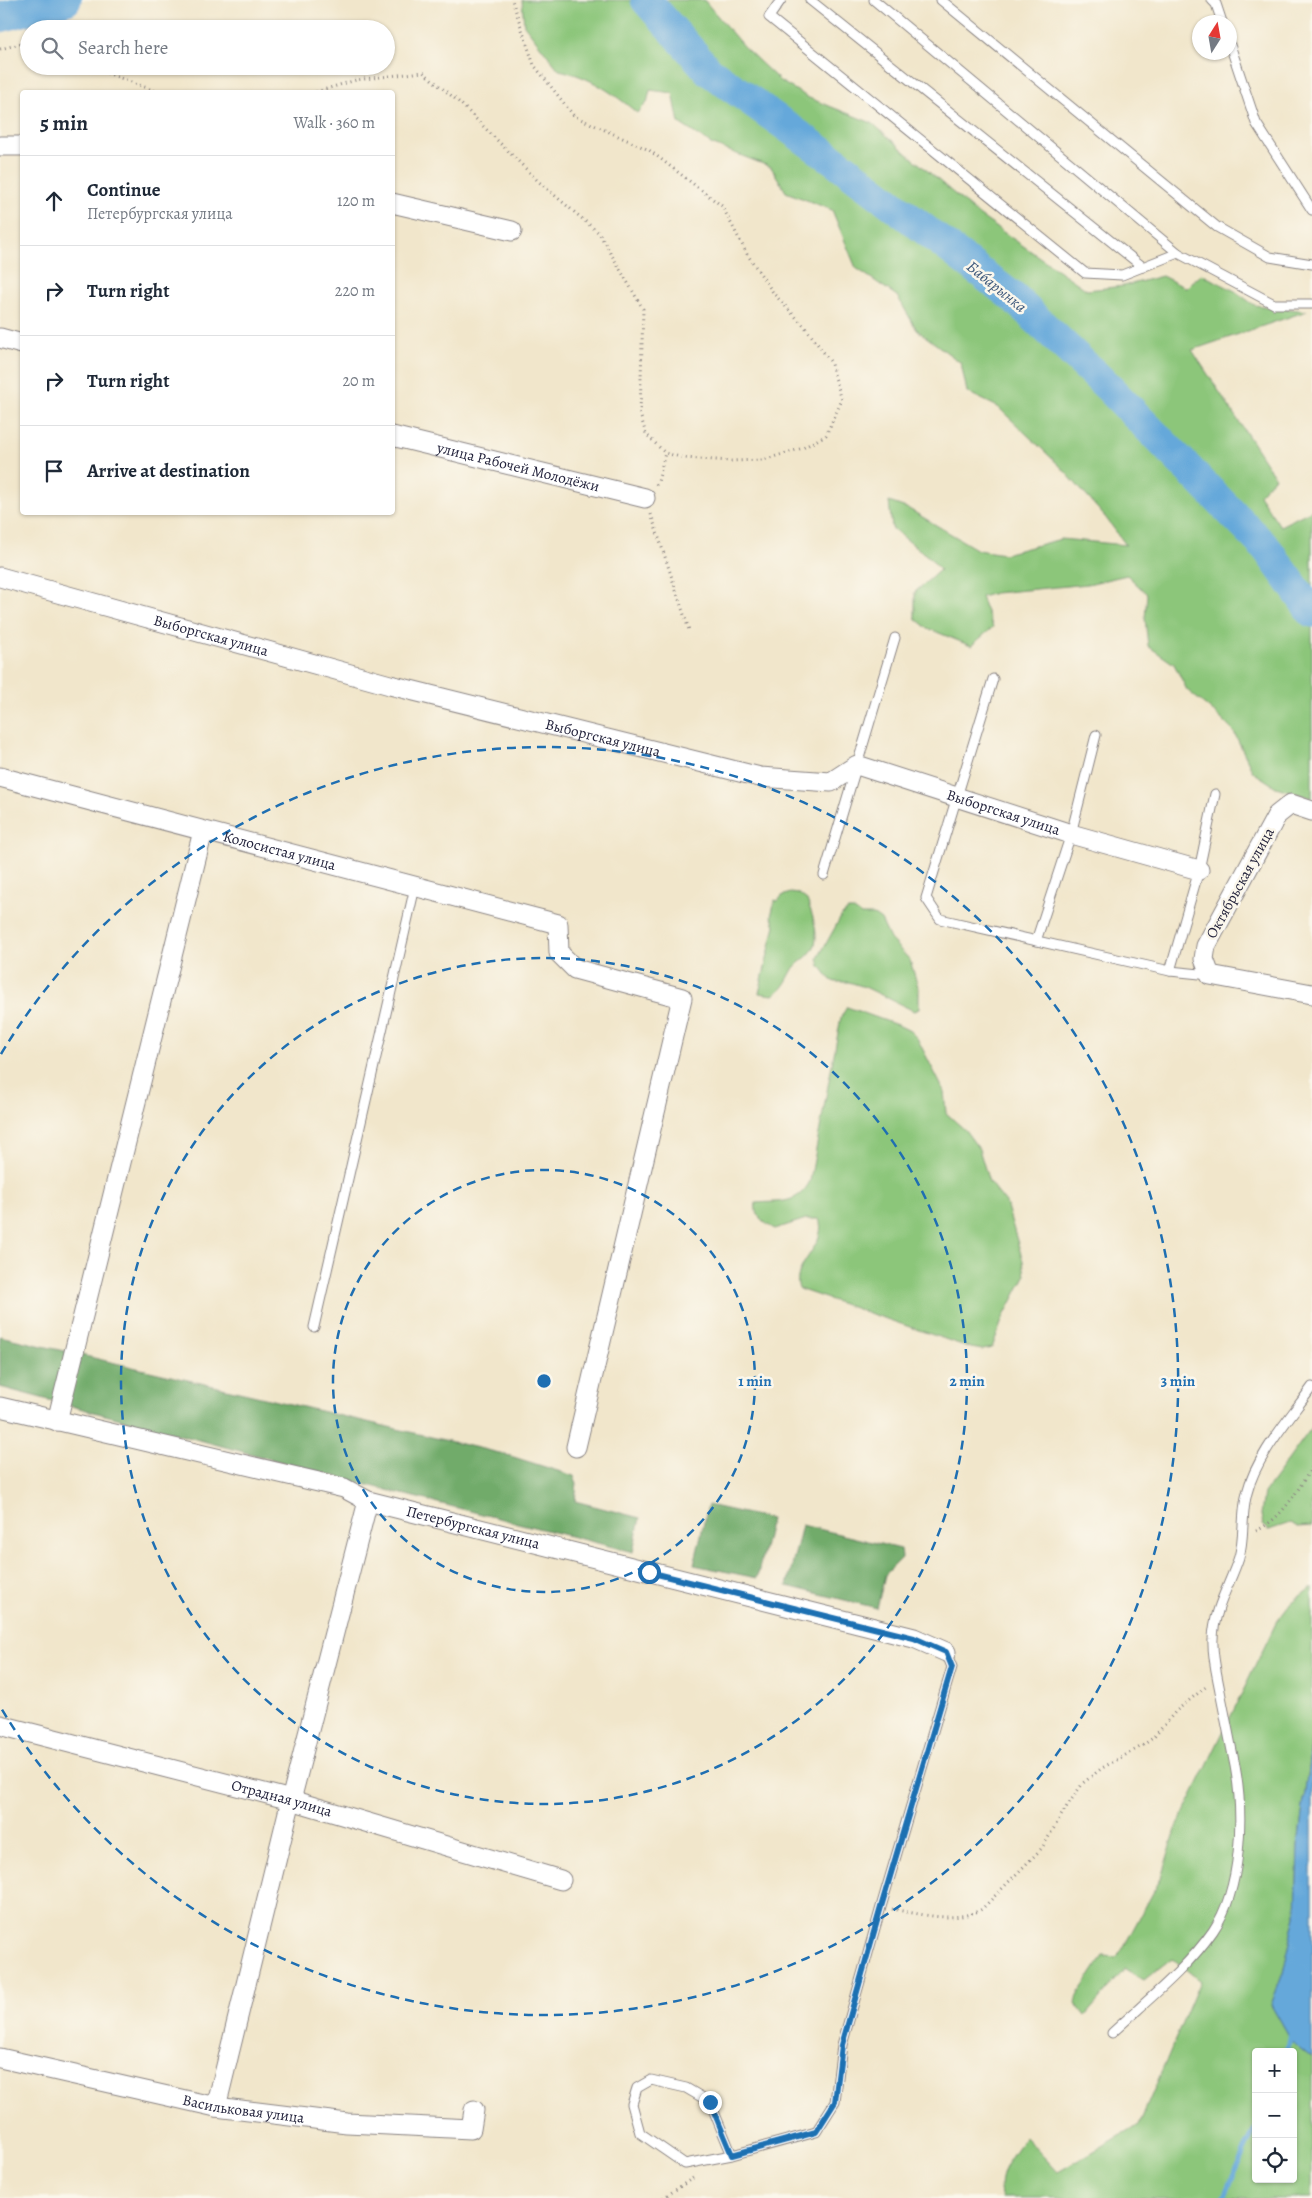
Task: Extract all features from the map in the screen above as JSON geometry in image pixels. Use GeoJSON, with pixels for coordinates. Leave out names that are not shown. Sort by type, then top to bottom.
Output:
{"type":"FeatureCollection","features":[{"type":"Feature","properties":{"kind":"street"},"geometry":{"type":"LineString","coordinates":[[0,146],[20,146]]}},
{"type":"Feature","properties":{"kind":"street"},"geometry":{"type":"LineString","coordinates":[[395,203],[512,231]]}},
{"type":"Feature","properties":{"kind":"street"},"geometry":{"type":"LineString","coordinates":[[0,338],[20,343]]}},
{"type":"Feature","properties":{"kind":"street","name":"улица Рабочей Молодёжи"},"geometry":{"type":"LineString","coordinates":[[395,437],[645,498]]}},
{"type":"Feature","properties":{"kind":"street","name":"Выборгская улица"},"geometry":{"type":"LineString","coordinates":[[0,577],[390,686],[760,777],[831,782],[857,764],[1071,834],[1199,870]]}},
{"type":"Feature","properties":{"kind":"street","name":"Колосистая улица"},"geometry":{"type":"LineString","coordinates":[[0,777],[558,924],[558,953],[575,969],[682,998],[576,1448]]}},
{"type":"Feature","properties":{"kind":"street","name":"Октябрьская улица"},"geometry":{"type":"LineString","coordinates":[[1210,975],[1204,959],[1206,946],[1277,815],[1291,804],[1312,811]]}},
{"type":"Feature","properties":{"kind":"street"},"geometry":{"type":"LineString","coordinates":[[57,1422],[203,830]]}},
{"type":"Feature","properties":{"kind":"street"},"geometry":{"type":"LineString","coordinates":[[1210,975],[1312,994]]}},
{"type":"Feature","properties":{"kind":"street","name":"Петербургская улица"},"geometry":{"type":"LineString","coordinates":[[0,1407],[57,1422],[344,1488],[368,1501],[914,1638],[946,1652]]}},
{"type":"Feature","properties":{"kind":"street"},"geometry":{"type":"LineString","coordinates":[[216,2108],[291,1800],[368,1501]]}},
{"type":"Feature","properties":{"kind":"street","name":"Отрадная улица"},"geometry":{"type":"LineString","coordinates":[[0,1725],[291,1800],[561,1880]]}},
{"type":"Feature","properties":{"kind":"street","name":"Васильковая улица"},"geometry":{"type":"LineString","coordinates":[[0,2058],[216,2108],[347,2124],[471,2129],[474,2110]]}},
{"type":"Feature","properties":{"kind":"lane"},"geometry":{"type":"LineString","coordinates":[[781,0],[769,17],[1086,273],[1122,275],[1178,253]]}},
{"type":"Feature","properties":{"kind":"lane"},"geometry":{"type":"LineString","coordinates":[[810,0],[1143,267]]}},
{"type":"Feature","properties":{"kind":"lane"},"geometry":{"type":"LineString","coordinates":[[874,0],[1178,253],[1274,304],[1312,304]]}},
{"type":"Feature","properties":{"kind":"lane"},"geometry":{"type":"LineString","coordinates":[[941,0],[1218,227],[1270,257],[1312,264]]}},
{"type":"Feature","properties":{"kind":"lane"},"geometry":{"type":"LineString","coordinates":[[1212,0],[1216,4],[1220,15]]}},
{"type":"Feature","properties":{"kind":"lane"},"geometry":{"type":"LineString","coordinates":[[1235,60],[1256,123],[1312,210]]}},
{"type":"Feature","properties":{"kind":"lane"},"geometry":{"type":"LineString","coordinates":[[824,874],[895,638]]}},
{"type":"Feature","properties":{"kind":"lane"},"geometry":{"type":"LineString","coordinates":[[993,679],[926,898],[940,919],[1170,972],[1210,975]]}},
{"type":"Feature","properties":{"kind":"lane"},"geometry":{"type":"LineString","coordinates":[[1036,941],[1071,834],[1096,735]]}},
{"type":"Feature","properties":{"kind":"lane"},"geometry":{"type":"LineString","coordinates":[[1170,972],[1199,870],[1215,794]]}},
{"type":"Feature","properties":{"kind":"lane"},"geometry":{"type":"LineString","coordinates":[[314,1327],[415,887]]}},
{"type":"Feature","properties":{"kind":"lane"},"geometry":{"type":"LineString","coordinates":[[1112,2033],[1183,1966],[1213,1931],[1231,1886],[1240,1830],[1240,1798],[1217,1674],[1213,1640],[1216,1616],[1223,1592],[1239,1554],[1243,1533],[1245,1501],[1255,1471],[1312,1387]]}},
{"type":"Feature","properties":{"kind":"lane"},"geometry":{"type":"LineString","coordinates":[[732,2155],[710,2102],[686,2088],[650,2080],[637,2088],[632,2104],[640,2133],[685,2164],[732,2155],[816,2132],[835,2102],[842,2045],[952,1667],[946,1652]]}},
{"type":"Feature","properties":{"kind":"path"},"geometry":{"type":"LineString","coordinates":[[323,90],[356,80],[423,72],[460,103],[539,182],[599,233],[643,309],[640,414],[646,434],[665,453],[684,458],[731,461],[763,460],[803,448],[826,435],[842,400],[830,361],[805,327],[774,294],[747,254],[722,206],[649,150],[574,116],[534,65],[512,0]]}},
{"type":"Feature","properties":{"kind":"path"},"geometry":{"type":"LineString","coordinates":[[0,49],[20,44]]}},
{"type":"Feature","properties":{"kind":"path"},"geometry":{"type":"LineString","coordinates":[[112,75],[153,90]]}},
{"type":"Feature","properties":{"kind":"path"},"geometry":{"type":"LineString","coordinates":[[665,453],[658,482],[645,498],[689,630]]}},
{"type":"Feature","properties":{"kind":"path"},"geometry":{"type":"LineString","coordinates":[[1243,1533],[1256,1531],[1270,1524],[1289,1504],[1312,1467]]}},
{"type":"Feature","properties":{"kind":"path"},"geometry":{"type":"LineString","coordinates":[[881,1907],[960,1918],[982,1909],[1042,1848],[1083,1783],[1102,1768],[1142,1746],[1154,1737],[1176,1711],[1206,1686],[1217,1674]]}},
{"type":"Feature","properties":{"kind":"green space"},"geometry":{"type":"Polygon","coordinates":[[[522,0],[704,0],[743,46],[780,81],[809,98],[872,123],[980,216],[1087,290],[1124,286],[1162,276],[1186,288],[1201,274],[1235,291],[1254,305],[1307,311],[1192,350],[1275,477],[1259,495],[1280,526],[1312,510],[1312,798],[1276,787],[1253,772],[1234,732],[1215,713],[1187,690],[1174,664],[1148,646],[1145,618],[1147,594],[1127,575],[1088,584],[995,593],[981,597],[993,627],[971,646],[927,628],[915,618],[915,592],[940,570],[930,558],[892,528],[889,502],[909,509],[978,550],[1004,554],[1061,539],[1126,545],[1106,518],[1061,467],[998,407],[967,392],[961,363],[917,330],[897,296],[856,268],[832,210],[786,192],[771,167],[711,144],[679,123],[673,93],[650,90],[647,103],[637,113],[620,99],[591,81],[559,70],[524,25],[522,0]]]}},
{"type":"Feature","properties":{"kind":"green space"},"geometry":{"type":"Polygon","coordinates":[[[790,893],[799,894],[807,900],[815,926],[816,940],[814,947],[794,968],[780,990],[773,995],[759,993],[775,925],[771,916],[775,900],[778,901],[782,896],[790,893]]]}},
{"type":"Feature","properties":{"kind":"green space"},"geometry":{"type":"Polygon","coordinates":[[[848,910],[854,910],[861,915],[874,915],[881,920],[890,939],[910,960],[919,990],[919,1009],[914,1011],[865,987],[849,982],[835,982],[831,980],[820,966],[818,958],[842,915],[848,910]]]}},
{"type":"Feature","properties":{"kind":"green space"},"geometry":{"type":"Polygon","coordinates":[[[847,1007],[900,1026],[910,1031],[917,1038],[944,1091],[946,1113],[965,1130],[979,1149],[989,1182],[1006,1203],[1023,1261],[1025,1276],[1003,1318],[992,1348],[983,1350],[971,1348],[799,1289],[798,1277],[800,1270],[820,1234],[819,1219],[806,1219],[775,1229],[767,1225],[756,1211],[756,1203],[794,1198],[805,1189],[810,1181],[841,1017],[847,1007]]]}},
{"type":"Feature","properties":{"kind":"green space"},"geometry":{"type":"Polygon","coordinates":[[[0,1336],[504,1454],[574,1476],[577,1483],[575,1501],[640,1518],[633,1552],[398,1493],[0,1387],[0,1336]]]}},
{"type":"Feature","properties":{"kind":"green space"},"geometry":{"type":"Polygon","coordinates":[[[1312,1427],[1312,1526],[1298,1527],[1290,1523],[1269,1530],[1263,1525],[1261,1515],[1264,1493],[1312,1427]]]}},
{"type":"Feature","properties":{"kind":"green space"},"geometry":{"type":"Polygon","coordinates":[[[708,1505],[771,1519],[757,1578],[694,1565],[708,1505]]]}},
{"type":"Feature","properties":{"kind":"green space"},"geometry":{"type":"Polygon","coordinates":[[[802,1525],[901,1549],[902,1558],[885,1575],[877,1608],[787,1586],[802,1525]]]}},
{"type":"Feature","properties":{"kind":"green space"},"geometry":{"type":"Polygon","coordinates":[[[1312,1587],[1312,1737],[1298,1846],[1296,1916],[1283,1973],[1271,2005],[1292,2042],[1312,2058],[1312,2198],[1002,2198],[1001,2182],[1006,2166],[1025,2137],[1058,2172],[1139,2125],[1200,1981],[1172,1958],[1144,1980],[1125,1969],[1085,2016],[1076,2004],[1078,1994],[1103,1956],[1115,1957],[1122,1950],[1161,1878],[1176,1829],[1276,1623],[1291,1603],[1312,1587]]]}},
{"type":"Feature","properties":{"kind":"water"},"geometry":{"type":"Polygon","coordinates":[[[1312,1737],[1312,2058],[1292,2042],[1271,2005],[1283,1973],[1296,1916],[1298,1846],[1312,1737]]]}},
{"type":"Feature","properties":{"kind":"waterway","name":"Бабарынка"},"geometry":{"type":"LineString","coordinates":[[0,17],[66,0]]}},
{"type":"Feature","properties":{"kind":"waterway","name":"Бабарынка"},"geometry":{"type":"LineString","coordinates":[[646,0],[709,71],[838,163],[1014,298],[1107,386],[1267,549],[1312,612]]}},
{"type":"Feature","properties":{"kind":"waterway"},"geometry":{"type":"LineString","coordinates":[[1288,2048],[1291,2033]]}},
{"type":"Feature","properties":{"kind":"waterway"},"geometry":{"type":"LineString","coordinates":[[1223,2198],[1252,2135]]}},
{"type":"Feature","properties":{"kind":"route"},"geometry":{"type":"LineString","coordinates":[[649,1572],[914,1638],[946,1652],[952,1667],[842,2045],[835,2102],[816,2132],[732,2155],[710,2102]]}}]}
